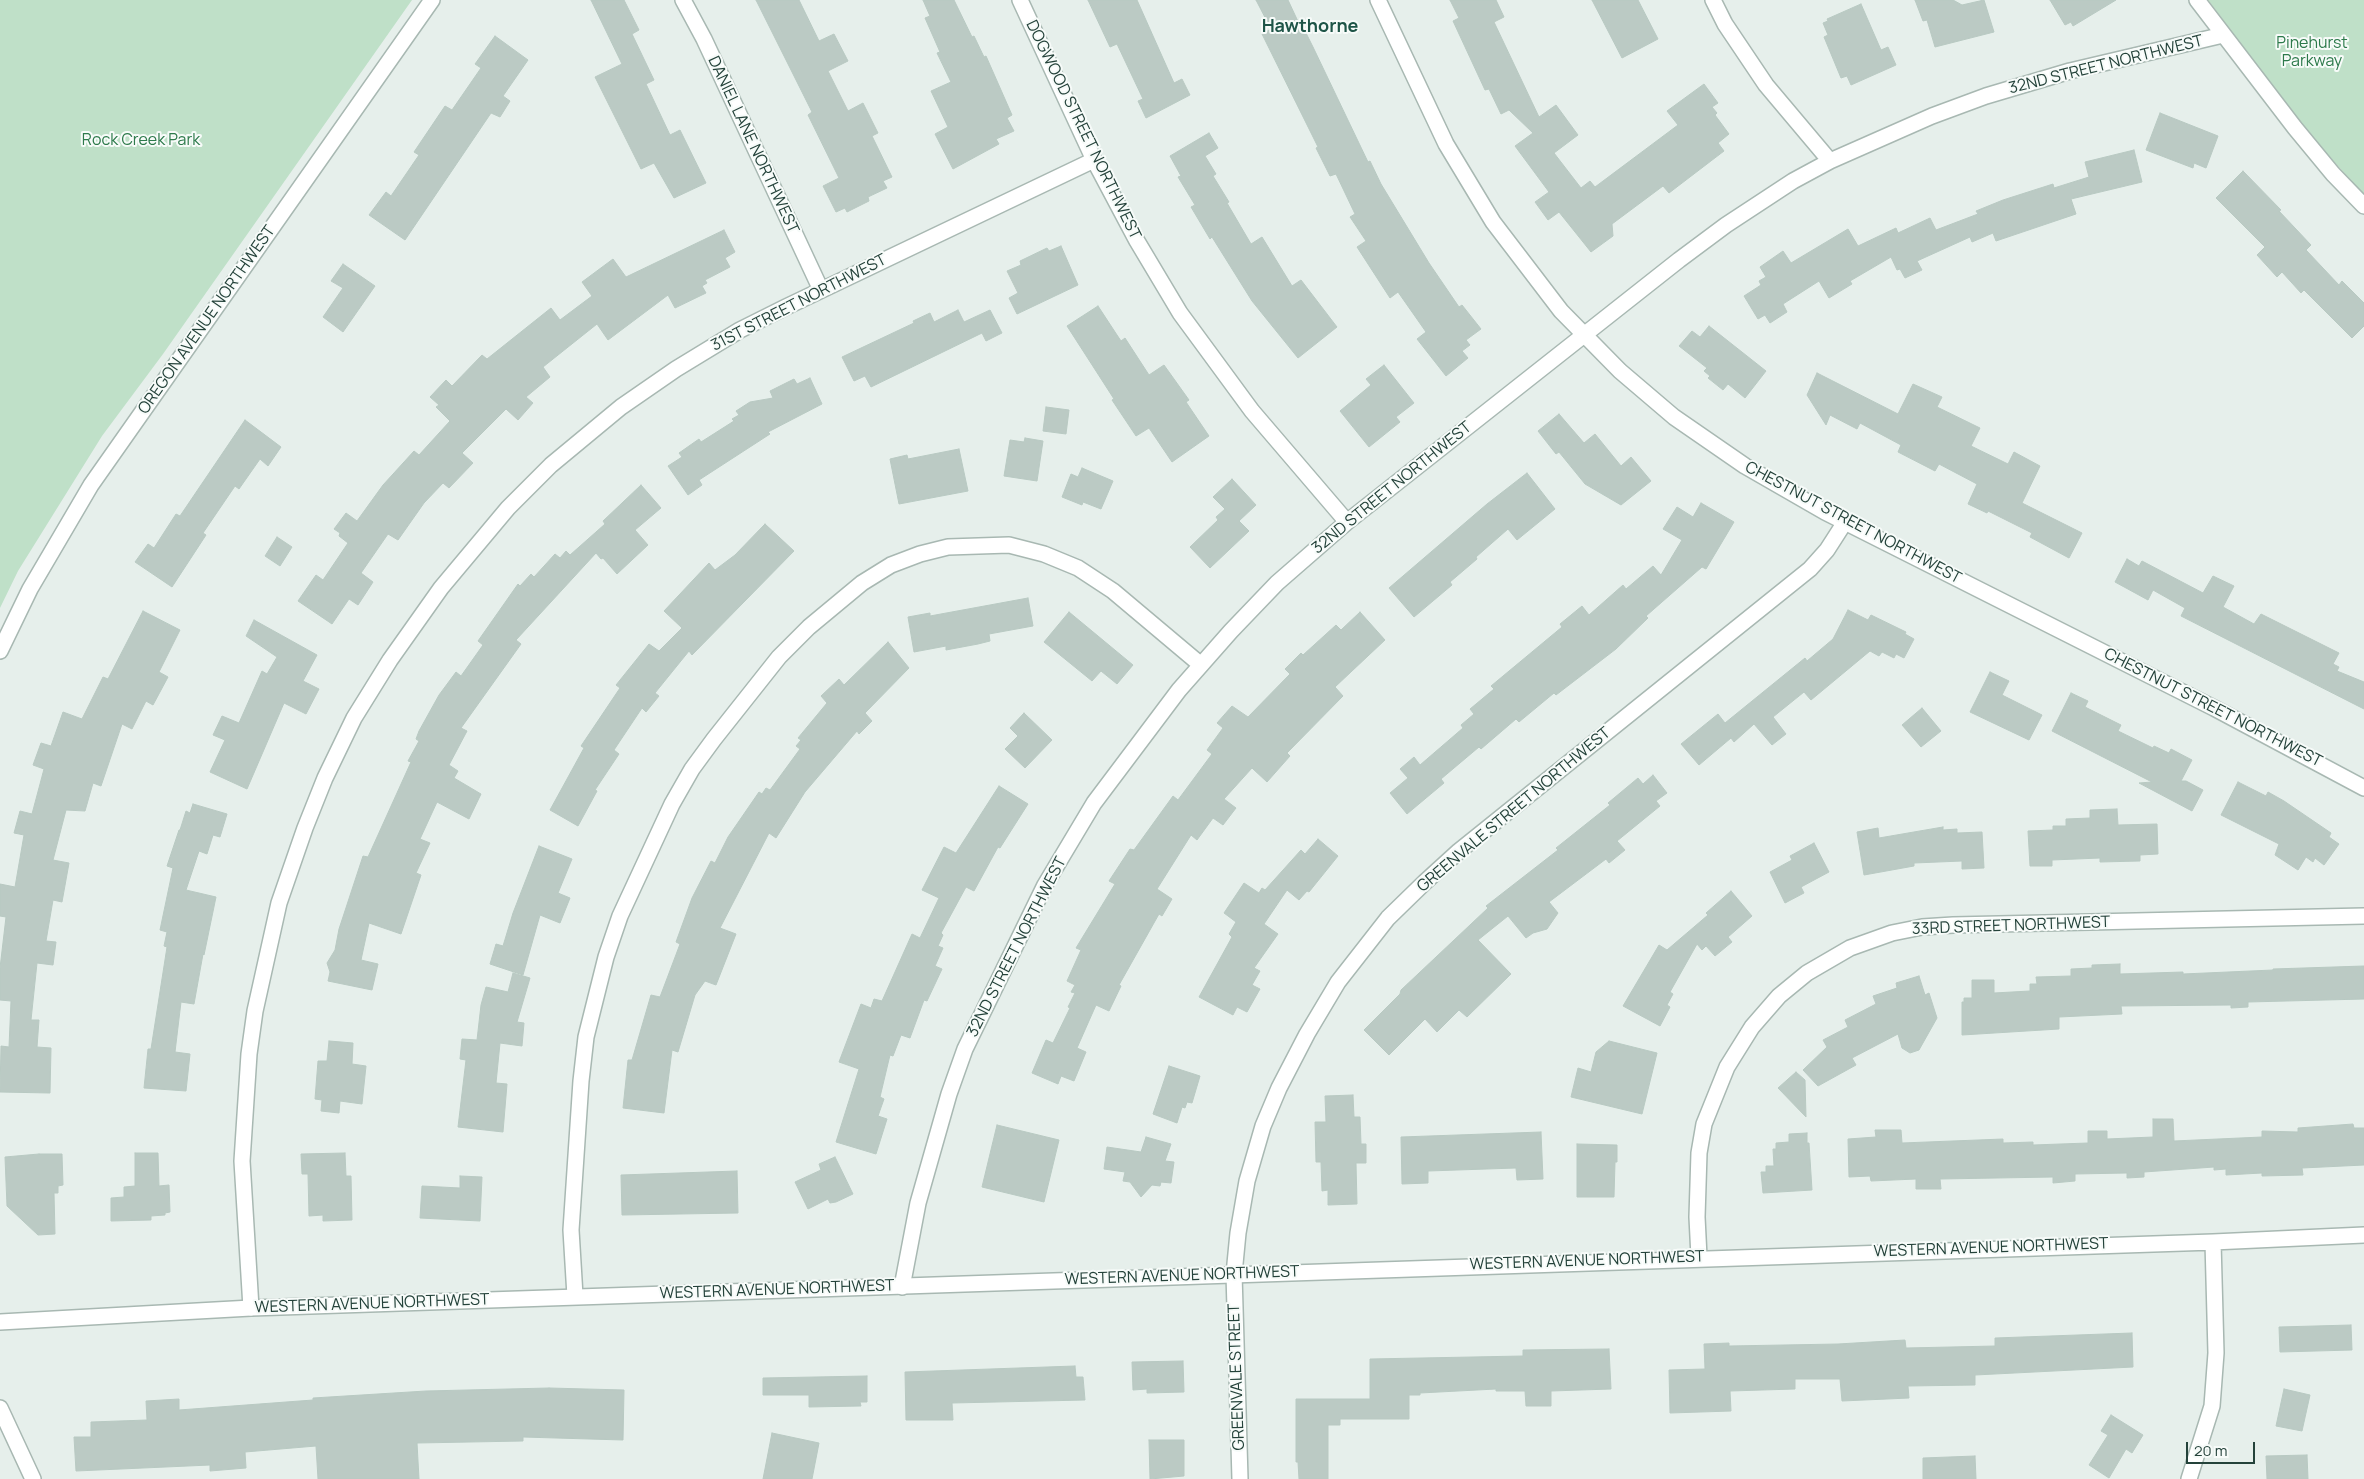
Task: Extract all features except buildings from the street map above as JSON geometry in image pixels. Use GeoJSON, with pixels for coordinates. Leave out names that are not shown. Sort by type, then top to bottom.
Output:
{"type":"FeatureCollection","features":[{"type":"Feature","properties":{"kind":"street","name":"OREGON AVENUE NORTHWEST"},"geometry":{"type":"LineString","coordinates":[[0,651],[30,589],[91,485],[432,0]]}},
{"type":"Feature","properties":{"kind":"street","name":"DANIEL LANE NORTHWEST"},"geometry":{"type":"LineString","coordinates":[[683,0],[704,39],[821,290]]}},
{"type":"Feature","properties":{"kind":"street","name":"DOGWOOD STREET NORTHWEST"},"geometry":{"type":"LineString","coordinates":[[1020,0],[1094,160],[1137,240],[1193,333],[1252,411],[1347,522]]}},
{"type":"Feature","properties":{"kind":"street","name":"CHESTNUT STREET NORTHWEST"},"geometry":{"type":"LineString","coordinates":[[1378,0],[1446,144],[1494,222],[1524,265],[1561,311],[1652,399],[1721,451],[1781,488],[2214,708],[2364,788]]}},
{"type":"Feature","properties":{"kind":"street"},"geometry":{"type":"LineString","coordinates":[[1713,0],[1725,24],[1766,85],[1830,161]]}},
{"type":"Feature","properties":{"kind":"street"},"geometry":{"type":"LineString","coordinates":[[2197,0],[2333,174],[2364,206]]}},
{"type":"Feature","properties":{"kind":"street","name":"32ND STREET NORTHWEST"},"geometry":{"type":"LineString","coordinates":[[902,1286],[918,1203],[949,1094],[965,1049],[996,982],[1045,885],[1094,803],[1201,665],[1277,583],[1347,522],[1726,225],[1793,181],[1830,161],[1932,116],[2013,87],[2070,70],[2223,35]]}},
{"type":"Feature","properties":{"kind":"street","name":"31ST STREET NORTHWEST"},"geometry":{"type":"LineString","coordinates":[[251,1308],[242,1161],[249,1054],[255,1010],[279,903],[290,867],[325,778],[358,712],[411,630],[459,564],[508,508],[551,465],[621,407],[676,369],[740,330],[1094,160]]}},
{"type":"Feature","properties":{"kind":"street","name":"GREENVALE STREET NORTHWEST"},"geometry":{"type":"LineString","coordinates":[[1234,1274],[1238,1233],[1247,1181],[1263,1126],[1307,1034],[1338,982],[1363,948],[1388,918],[1459,851],[1810,569],[1827,550],[1846,522]]}},
{"type":"Feature","properties":{"kind":"street"},"geometry":{"type":"LineString","coordinates":[[575,1296],[571,1230],[580,1090],[586,1037],[606,957],[620,916],[672,804],[692,769],[734,711],[779,657],[809,627],[862,583],[891,565],[920,554],[948,547],[1009,545],[1044,554],[1078,568],[1113,591],[1201,665]]}},
{"type":"Feature","properties":{"kind":"street","name":"33RD STREET NORTHWEST"},"geometry":{"type":"LineString","coordinates":[[1699,1257],[1697,1217],[1699,1153],[1704,1124],[1727,1067],[1752,1027],[1779,996],[1807,973],[1850,948],[1877,937],[1899,931],[1953,925],[2364,916]]}},
{"type":"Feature","properties":{"kind":"street","name":"WESTERN AVENUE NORTHWEST"},"geometry":{"type":"LineString","coordinates":[[0,1322],[251,1308],[575,1296],[1699,1257],[2213,1242],[2364,1235]]}},
{"type":"Feature","properties":{"kind":"street"},"geometry":{"type":"LineString","coordinates":[[2189,1479],[2212,1406],[2216,1353],[2213,1242]]}},
{"type":"Feature","properties":{"kind":"street","name":"GREENVALE STREET"},"geometry":{"type":"LineString","coordinates":[[1234,1274],[1240,1479]]}},
{"type":"Feature","properties":{"kind":"street"},"geometry":{"type":"LineString","coordinates":[[0,1408],[33,1479]]}},
{"type":"Feature","properties":{"kind":"green space","name":"Rock Creek Park"},"geometry":{"type":"Polygon","coordinates":[[[0,0],[412,0],[163,354],[102,436],[18,571],[0,608],[0,0]]]}},
{"type":"Feature","properties":{"kind":"green space","name":"Pinehurst Parkway"},"geometry":{"type":"Polygon","coordinates":[[[2208,0],[2364,0],[2364,195],[2301,125],[2208,0]]]}},
{"type":"Feature","properties":{"kind":"district","name":"Hawthorne"},"geometry":{"type":"Point","coordinates":[1310,27]}}]}
